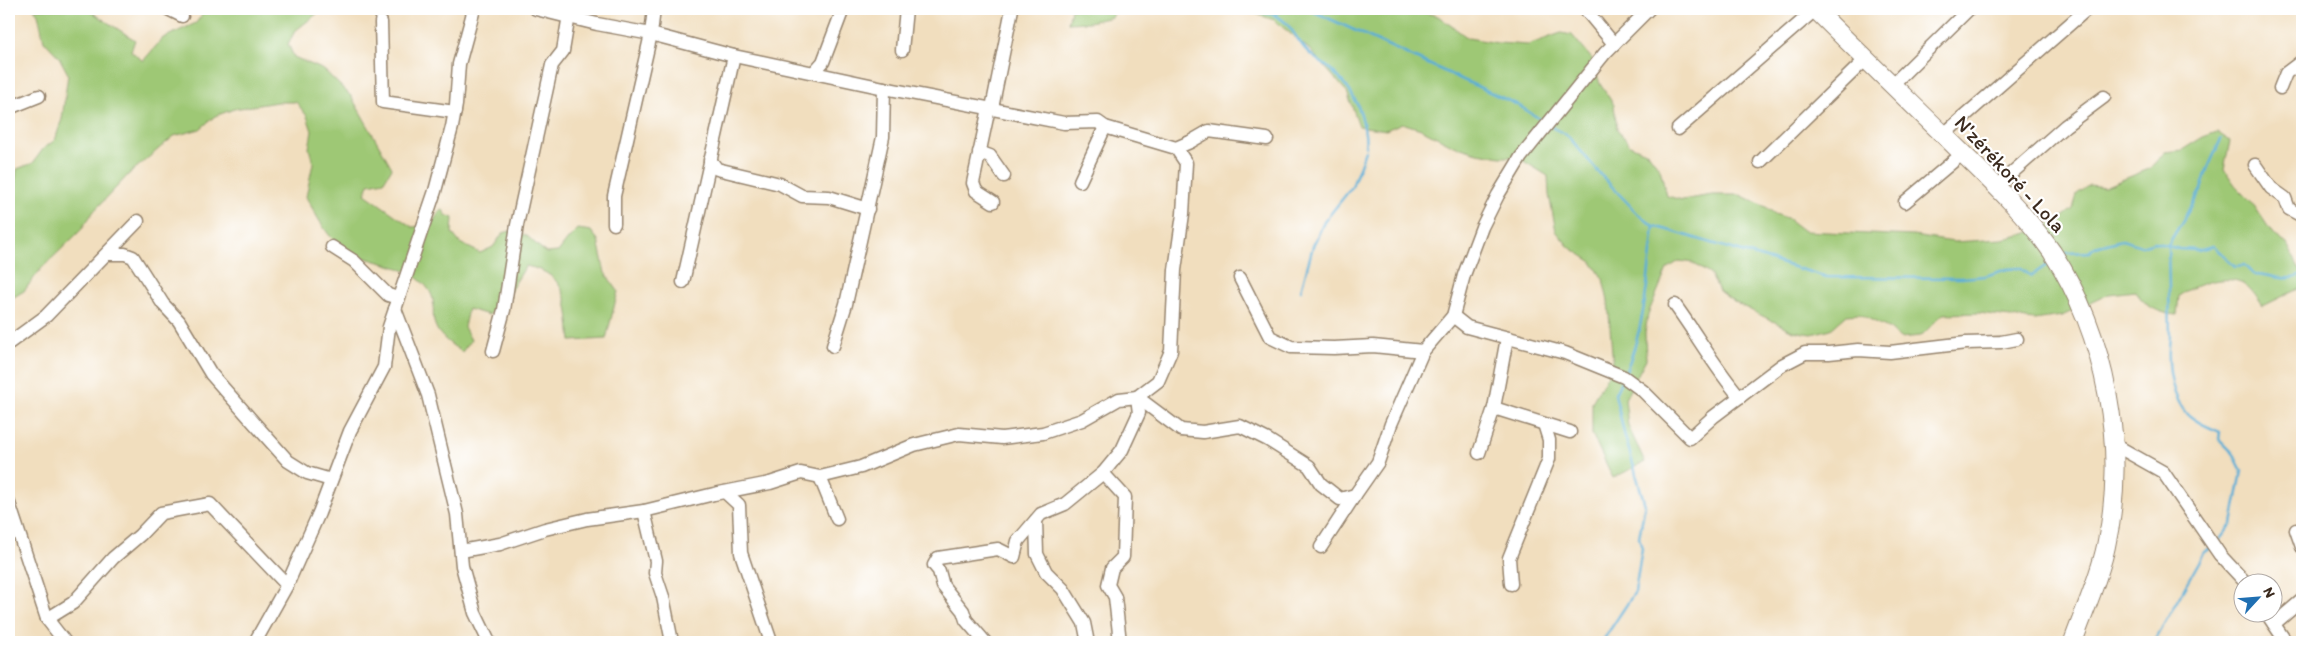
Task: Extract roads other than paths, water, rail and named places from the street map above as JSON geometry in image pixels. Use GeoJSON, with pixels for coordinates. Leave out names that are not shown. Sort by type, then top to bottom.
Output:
{"type":"FeatureCollection","features":[{"type":"Feature","properties":{"kind":"highway","name":"N'zérékoré - Lola"},"geometry":{"type":"LineString","coordinates":[[1816,9],[1996,187],[2036,232],[2055,258],[2085,319],[2101,365],[2111,411],[2115,445],[2115,483],[2106,547],[2073,642]]}},
{"type":"Feature","properties":{"kind":"street"},"geometry":{"type":"LineString","coordinates":[[168,9],[182,16]]}},
{"type":"Feature","properties":{"kind":"street"},"geometry":{"type":"LineString","coordinates":[[255,642],[287,584],[319,514],[350,431],[384,367],[389,327],[435,191],[455,112],[459,64],[474,9]]}},
{"type":"Feature","properties":{"kind":"street"},"geometry":{"type":"LineString","coordinates":[[536,9],[570,13],[734,56],[884,88],[1064,123],[1098,122],[1105,127],[1176,148],[1209,131],[1267,139]]}},
{"type":"Feature","properties":{"kind":"street"},"geometry":{"type":"LineString","coordinates":[[614,224],[614,196],[651,34],[654,9]]}},
{"type":"Feature","properties":{"kind":"street"},"geometry":{"type":"LineString","coordinates":[[814,72],[823,62],[843,9]]}},
{"type":"Feature","properties":{"kind":"street"},"geometry":{"type":"LineString","coordinates":[[902,50],[906,9]]}},
{"type":"Feature","properties":{"kind":"street"},"geometry":{"type":"LineString","coordinates":[[993,202],[976,191],[973,183],[1012,9]]}},
{"type":"Feature","properties":{"kind":"street"},"geometry":{"type":"LineString","coordinates":[[1585,9],[1614,44]]}},
{"type":"Feature","properties":{"kind":"street"},"geometry":{"type":"LineString","coordinates":[[1321,547],[1378,462],[1391,424],[1423,351],[1453,316],[1464,275],[1486,219],[1521,157],[1552,116],[1614,44],[1649,9]]}},
{"type":"Feature","properties":{"kind":"street"},"geometry":{"type":"LineString","coordinates":[[1678,129],[1816,9]]}},
{"type":"Feature","properties":{"kind":"street"},"geometry":{"type":"LineString","coordinates":[[1892,85],[1969,9]]}},
{"type":"Feature","properties":{"kind":"street"},"geometry":{"type":"LineString","coordinates":[[1943,135],[2087,9]]}},
{"type":"Feature","properties":{"kind":"street"},"geometry":{"type":"LineString","coordinates":[[493,352],[504,310],[517,225],[552,65],[563,51],[570,13]]}},
{"type":"Feature","properties":{"kind":"street"},"geometry":{"type":"LineString","coordinates":[[381,22],[383,102],[455,112]]}},
{"type":"Feature","properties":{"kind":"street"},"geometry":{"type":"LineString","coordinates":[[683,282],[734,56]]}},
{"type":"Feature","properties":{"kind":"street"},"geometry":{"type":"LineString","coordinates":[[1760,162],[1866,59]]}},
{"type":"Feature","properties":{"kind":"street"},"geometry":{"type":"LineString","coordinates":[[2280,88],[2286,72],[2302,61]]}},
{"type":"Feature","properties":{"kind":"street"},"geometry":{"type":"LineString","coordinates":[[833,346],[846,304],[883,137],[884,88]]}},
{"type":"Feature","properties":{"kind":"street"},"geometry":{"type":"LineString","coordinates":[[9,108],[39,96]]}},
{"type":"Feature","properties":{"kind":"street"},"geometry":{"type":"LineString","coordinates":[[1996,187],[2065,126],[2104,97]]}},
{"type":"Feature","properties":{"kind":"street"},"geometry":{"type":"LineString","coordinates":[[1080,182],[1105,127]]}},
{"type":"Feature","properties":{"kind":"street"},"geometry":{"type":"LineString","coordinates":[[461,551],[500,544],[545,529],[587,519],[644,511],[770,483],[801,473],[820,477],[861,467],[914,445],[959,434],[1002,438],[1043,432],[1082,420],[1119,399],[1137,397],[1158,381],[1171,351],[1175,270],[1183,214],[1186,163],[1176,148]]}},
{"type":"Feature","properties":{"kind":"street"},"geometry":{"type":"LineString","coordinates":[[979,152],[990,156],[1004,176]]}},
{"type":"Feature","properties":{"kind":"street"},"geometry":{"type":"LineString","coordinates":[[1905,202],[1962,154]]}},
{"type":"Feature","properties":{"kind":"street"},"geometry":{"type":"LineString","coordinates":[[710,160],[717,170],[780,184],[802,196],[829,197],[868,209]]}},
{"type":"Feature","properties":{"kind":"street"},"geometry":{"type":"LineString","coordinates":[[2255,165],[2271,188],[2285,198],[2289,209],[2302,216]]}},
{"type":"Feature","properties":{"kind":"street"},"geometry":{"type":"LineString","coordinates":[[9,343],[46,316],[138,221]]}},
{"type":"Feature","properties":{"kind":"street"},"geometry":{"type":"LineString","coordinates":[[332,247],[354,261],[396,304],[428,395],[457,514],[462,566],[475,613],[489,642]]}},
{"type":"Feature","properties":{"kind":"street"},"geometry":{"type":"LineString","coordinates":[[107,254],[125,254],[133,257],[163,304],[179,321],[211,374],[288,461],[307,473],[331,480]]}},
{"type":"Feature","properties":{"kind":"street"},"geometry":{"type":"LineString","coordinates":[[1240,278],[1270,337],[1291,347],[1334,348],[1373,346],[1423,351]]}},
{"type":"Feature","properties":{"kind":"street"},"geometry":{"type":"LineString","coordinates":[[1675,304],[1703,343],[1721,375],[1740,397]]}},
{"type":"Feature","properties":{"kind":"street"},"geometry":{"type":"LineString","coordinates":[[1453,316],[1467,328],[1565,353],[1624,377],[1643,391],[1690,438],[1712,417],[1782,365],[1805,353],[1858,350],[1890,352],[2017,339]]}},
{"type":"Feature","properties":{"kind":"street"},"geometry":{"type":"LineString","coordinates":[[1479,453],[1494,408],[1507,338]]}},
{"type":"Feature","properties":{"kind":"street"},"geometry":{"type":"LineString","coordinates":[[985,642],[966,620],[962,611],[943,586],[939,571],[934,565],[938,558],[998,550],[1014,557],[1018,541],[1041,514],[1066,504],[1103,473],[1122,450],[1139,413],[1137,397]]}},
{"type":"Feature","properties":{"kind":"street"},"geometry":{"type":"LineString","coordinates":[[1137,397],[1181,430],[1203,432],[1240,426],[1268,440],[1309,466],[1321,484],[1340,499],[1355,495]]}},
{"type":"Feature","properties":{"kind":"street"},"geometry":{"type":"LineString","coordinates":[[1494,408],[1570,432]]}},
{"type":"Feature","properties":{"kind":"street"},"geometry":{"type":"LineString","coordinates":[[1511,584],[1509,558],[1548,459],[1549,440],[1544,424]]}},
{"type":"Feature","properties":{"kind":"street"},"geometry":{"type":"LineString","coordinates":[[2115,445],[2163,472],[2220,555],[2238,574]]}},
{"type":"Feature","properties":{"kind":"street"},"geometry":{"type":"LineString","coordinates":[[1103,473],[1125,497],[1123,557],[1112,568],[1108,585],[1115,597],[1120,642]]}},
{"type":"Feature","properties":{"kind":"street"},"geometry":{"type":"LineString","coordinates":[[820,477],[837,519]]}},
{"type":"Feature","properties":{"kind":"street"},"geometry":{"type":"LineString","coordinates":[[749,487],[739,505],[741,553],[771,642]]}},
{"type":"Feature","properties":{"kind":"street"},"geometry":{"type":"LineString","coordinates":[[725,492],[739,505]]}},
{"type":"Feature","properties":{"kind":"street"},"geometry":{"type":"LineString","coordinates":[[9,503],[47,619],[65,642]]}},
{"type":"Feature","properties":{"kind":"street"},"geometry":{"type":"LineString","coordinates":[[47,619],[73,603],[113,558],[140,535],[161,513],[210,504],[287,584]]}},
{"type":"Feature","properties":{"kind":"street"},"geometry":{"type":"LineString","coordinates":[[644,511],[656,561],[655,573],[663,598],[672,642]]}},
{"type":"Feature","properties":{"kind":"street"},"geometry":{"type":"LineString","coordinates":[[1036,520],[1037,554],[1046,572],[1063,589],[1084,623],[1087,638],[1084,642]]}},
{"type":"Feature","properties":{"kind":"street"},"geometry":{"type":"LineString","coordinates":[[2296,530],[2302,547]]}},
{"type":"Feature","properties":{"kind":"street"},"geometry":{"type":"LineString","coordinates":[[2284,611],[2302,600]]}},
{"type":"Feature","properties":{"kind":"street"},"geometry":{"type":"LineString","coordinates":[[2273,624],[2286,642]]}},
{"type":"Feature","properties":{"kind":"waterway"},"geometry":{"type":"LineString","coordinates":[[1254,9],[1273,15],[1285,22],[1306,50],[1339,77],[1352,95],[1361,114],[1366,147]]}},
{"type":"Feature","properties":{"kind":"waterway"},"geometry":{"type":"LineString","coordinates":[[1275,15],[1280,9]]}},
{"type":"Feature","properties":{"kind":"waterway"},"geometry":{"type":"LineString","coordinates":[[1308,9],[1518,105],[1543,121]]}},
{"type":"Feature","properties":{"kind":"waterway"},"geometry":{"type":"LineString","coordinates":[[1552,127],[1568,136],[1601,175],[1640,216],[1654,226],[1827,277],[1962,278],[1985,276],[2007,269],[2020,268],[2031,276],[2051,262]]}},
{"type":"Feature","properties":{"kind":"waterway"},"geometry":{"type":"LineString","coordinates":[[2217,543],[2232,524],[2242,471],[2233,453],[2219,439],[2220,432],[2190,417],[2183,409],[2172,383],[2169,364],[2168,245],[2201,190],[2207,170],[2221,139]]}},
{"type":"Feature","properties":{"kind":"waterway"},"geometry":{"type":"LineString","coordinates":[[1301,290],[1313,246],[1324,222],[1352,187],[1365,151]]}},
{"type":"Feature","properties":{"kind":"waterway"},"geometry":{"type":"LineString","coordinates":[[1625,373],[1632,356],[1641,320],[1654,226]]}},
{"type":"Feature","properties":{"kind":"waterway"},"geometry":{"type":"LineString","coordinates":[[2063,256],[2067,253],[2089,252],[2095,247],[2122,240],[2142,246],[2154,242],[2179,249],[2198,250],[2213,246],[2235,266],[2244,265],[2253,274],[2284,278],[2302,275]]}},
{"type":"Feature","properties":{"kind":"waterway"},"geometry":{"type":"LineString","coordinates":[[1602,642],[1635,592],[1642,548],[1639,537],[1645,505],[1615,394],[1621,381]]}},
{"type":"Feature","properties":{"kind":"waterway"},"geometry":{"type":"LineString","coordinates":[[2154,642],[2204,553],[2211,548]]}}]}
